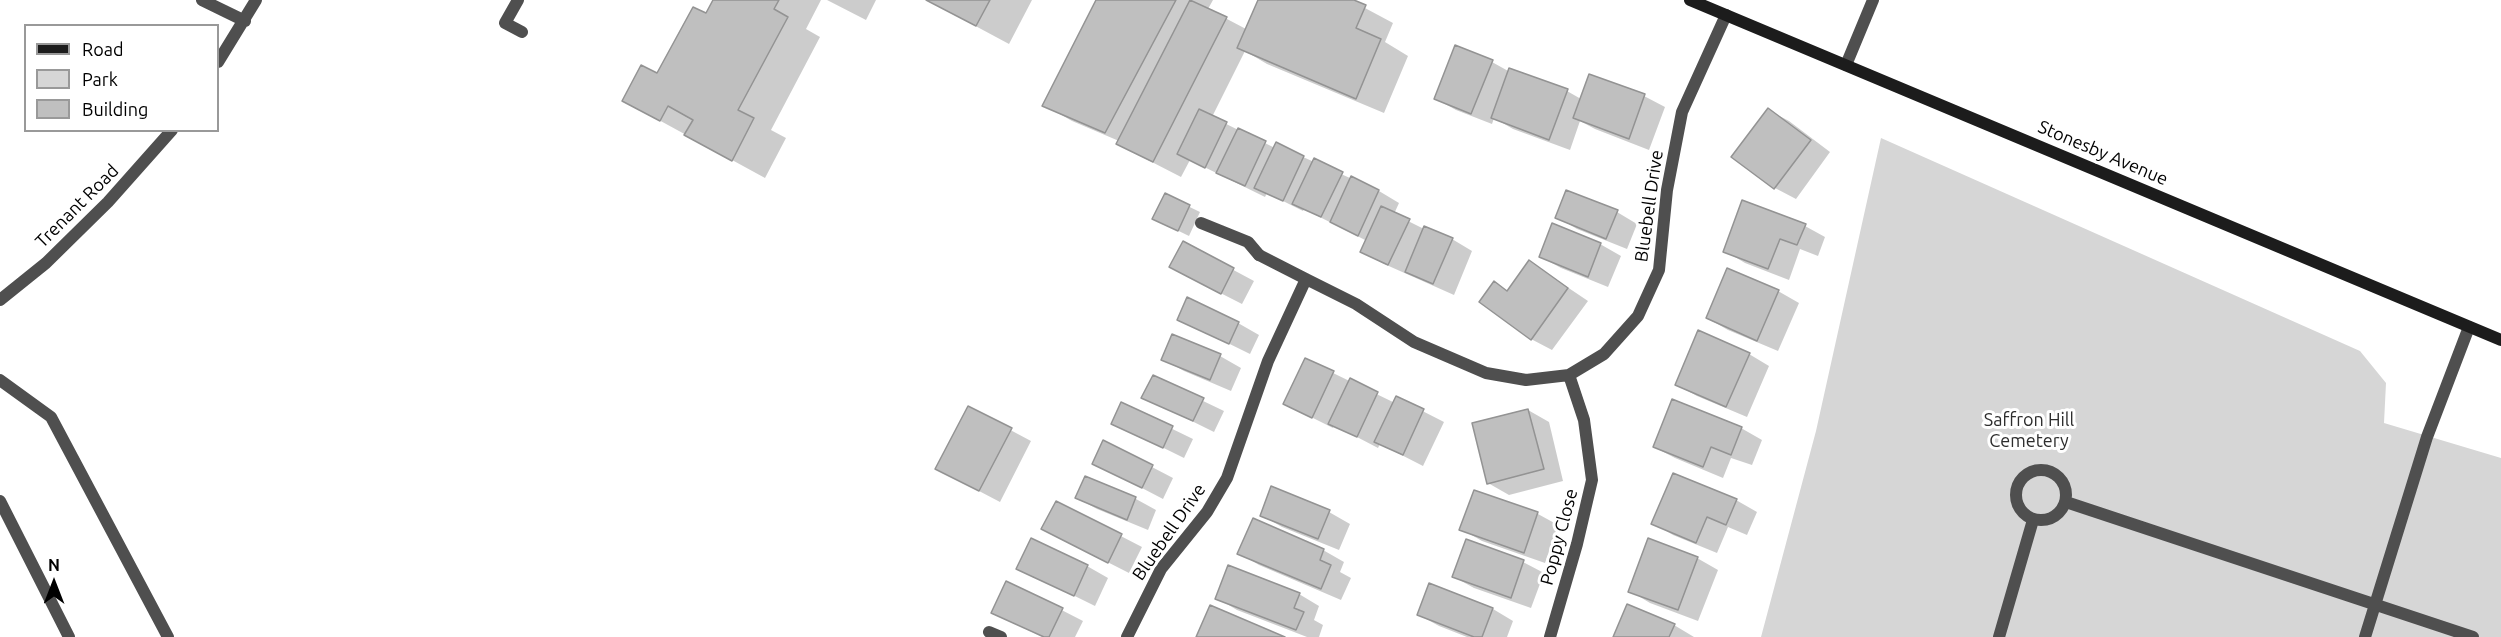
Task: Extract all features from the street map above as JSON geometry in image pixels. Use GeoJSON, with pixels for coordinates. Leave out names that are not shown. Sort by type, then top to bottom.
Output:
{"type":"FeatureCollection","features":[{"type":"Feature","properties":{"kind":"main road","name":"Stonesby Avenue"},"geometry":{"type":"LineString","coordinates":[[1690,0],[2501,340]]}},
{"type":"Feature","properties":{"kind":"street"},"geometry":{"type":"LineString","coordinates":[[202,0],[245,21]]}},
{"type":"Feature","properties":{"kind":"street"},"geometry":{"type":"LineString","coordinates":[[219,60],[256,0]]}},
{"type":"Feature","properties":{"kind":"street"},"geometry":{"type":"LineString","coordinates":[[518,0],[505,23],[522,32]]}},
{"type":"Feature","properties":{"kind":"street"},"geometry":{"type":"LineString","coordinates":[[1846,65],[1873,0]]}},
{"type":"Feature","properties":{"kind":"street","name":"Bluebell Drive"},"geometry":{"type":"LineString","coordinates":[[1201,223],[1248,242],[1259,255],[1356,304],[1414,342],[1486,373],[1526,380],[1569,375],[1604,354],[1638,316],[1659,270],[1667,190],[1682,112],[1726,15]]}},
{"type":"Feature","properties":{"kind":"street","name":"Trenant Road"},"geometry":{"type":"LineString","coordinates":[[0,300],[46,263],[93,217],[170,132]]}},
{"type":"Feature","properties":{"kind":"street","name":"Bluebell Drive"},"geometry":{"type":"LineString","coordinates":[[1127,637],[1161,569],[1207,512],[1227,478],[1268,361],[1306,279]]}},
{"type":"Feature","properties":{"kind":"street"},"geometry":{"type":"LineString","coordinates":[[2365,637],[2427,437],[2469,327]]}},
{"type":"Feature","properties":{"kind":"street","name":"Poppy Close"},"geometry":{"type":"LineString","coordinates":[[1550,637],[1577,544],[1592,480],[1584,420],[1569,375]]}},
{"type":"Feature","properties":{"kind":"street"},"geometry":{"type":"LineString","coordinates":[[0,380],[51,417],[168,637]]}},
{"type":"Feature","properties":{"kind":"street"},"geometry":{"type":"LineString","coordinates":[[2037,470],[2053,473],[2064,485],[2066,502],[2057,515],[2042,521],[2033,520],[2020,510],[2015,494],[2022,478],[2037,470]]}},
{"type":"Feature","properties":{"kind":"street"},"geometry":{"type":"LineString","coordinates":[[0,501],[69,637]]}},
{"type":"Feature","properties":{"kind":"street"},"geometry":{"type":"LineString","coordinates":[[2066,502],[2473,637]]}},
{"type":"Feature","properties":{"kind":"street"},"geometry":{"type":"LineString","coordinates":[[1999,637],[2033,520]]}},
{"type":"Feature","properties":{"kind":"green space","name":"Saffron Hill Cemetery"},"geometry":{"type":"Polygon","coordinates":[[[1881,138],[2360,351],[2386,383],[2384,423],[2501,458],[2501,637],[1761,637],[1816,431],[1881,138]]]}},
{"type":"Feature","properties":{"kind":"building"},"geometry":{"type":"Polygon","coordinates":[[[713,0],[779,0],[774,9],[788,17],[738,110],[754,118],[732,161],[684,135],[693,120],[668,106],[660,121],[622,101],[641,65],[657,73],[693,7],[706,13],[713,0]]]}},
{"type":"Feature","properties":{"kind":"building"},"geometry":{"type":"Polygon","coordinates":[[[926,0],[990,0],[976,26],[926,0]]]}},
{"type":"Feature","properties":{"kind":"building"},"geometry":{"type":"Polygon","coordinates":[[[1096,0],[1176,0],[1105,133],[1042,106],[1096,0]]]}},
{"type":"Feature","properties":{"kind":"building"},"geometry":{"type":"Polygon","coordinates":[[[1190,0],[1227,17],[1153,162],[1116,144],[1190,0]]]}},
{"type":"Feature","properties":{"kind":"building"},"geometry":{"type":"Polygon","coordinates":[[[1258,0],[1354,0],[1366,5],[1356,28],[1381,39],[1356,99],[1237,48],[1258,0]]]}},
{"type":"Feature","properties":{"kind":"building"},"geometry":{"type":"Polygon","coordinates":[[[1455,45],[1493,60],[1471,114],[1434,99],[1455,45]]]}},
{"type":"Feature","properties":{"kind":"building"},"geometry":{"type":"Polygon","coordinates":[[[1509,68],[1568,89],[1549,140],[1491,118],[1509,68]]]}},
{"type":"Feature","properties":{"kind":"building"},"geometry":{"type":"Polygon","coordinates":[[[1589,74],[1645,94],[1629,139],[1573,118],[1589,74]]]}},
{"type":"Feature","properties":{"kind":"building"},"geometry":{"type":"Polygon","coordinates":[[[1768,108],[1811,140],[1774,189],[1731,157],[1768,108]]]}},
{"type":"Feature","properties":{"kind":"building"},"geometry":{"type":"Polygon","coordinates":[[[1199,109],[1227,122],[1205,168],[1177,154],[1199,109]]]}},
{"type":"Feature","properties":{"kind":"building"},"geometry":{"type":"Polygon","coordinates":[[[1238,128],[1266,141],[1245,186],[1216,173],[1238,128]]]}},
{"type":"Feature","properties":{"kind":"building"},"geometry":{"type":"Polygon","coordinates":[[[1276,142],[1304,156],[1283,201],[1254,188],[1276,142]]]}},
{"type":"Feature","properties":{"kind":"building"},"geometry":{"type":"Polygon","coordinates":[[[1314,158],[1343,172],[1321,217],[1292,204],[1314,158]]]}},
{"type":"Feature","properties":{"kind":"building"},"geometry":{"type":"Polygon","coordinates":[[[1351,176],[1379,190],[1358,236],[1330,222],[1351,176]]]}},
{"type":"Feature","properties":{"kind":"building"},"geometry":{"type":"Polygon","coordinates":[[[1566,190],[1618,210],[1606,239],[1555,218],[1566,190]]]}},
{"type":"Feature","properties":{"kind":"building"},"geometry":{"type":"Polygon","coordinates":[[[1165,193],[1190,205],[1178,231],[1152,219],[1165,193]]]}},
{"type":"Feature","properties":{"kind":"building"},"geometry":{"type":"Polygon","coordinates":[[[1742,200],[1806,224],[1797,245],[1780,239],[1768,269],[1723,252],[1742,200]]]}},
{"type":"Feature","properties":{"kind":"building"},"geometry":{"type":"Polygon","coordinates":[[[1381,206],[1410,219],[1388,265],[1360,252],[1381,206]]]}},
{"type":"Feature","properties":{"kind":"building"},"geometry":{"type":"Polygon","coordinates":[[[1552,223],[1601,243],[1588,277],[1539,257],[1552,223]]]}},
{"type":"Feature","properties":{"kind":"building"},"geometry":{"type":"Polygon","coordinates":[[[1424,226],[1453,238],[1433,284],[1405,272],[1424,226]]]}},
{"type":"Feature","properties":{"kind":"building"},"geometry":{"type":"Polygon","coordinates":[[[1183,241],[1234,268],[1221,294],[1169,267],[1183,241]]]}},
{"type":"Feature","properties":{"kind":"building"},"geometry":{"type":"Polygon","coordinates":[[[1529,260],[1568,288],[1531,340],[1479,302],[1494,281],[1507,291],[1529,260]]]}},
{"type":"Feature","properties":{"kind":"building"},"geometry":{"type":"Polygon","coordinates":[[[1727,268],[1779,290],[1757,341],[1706,318],[1727,268]]]}},
{"type":"Feature","properties":{"kind":"building"},"geometry":{"type":"Polygon","coordinates":[[[1187,297],[1239,322],[1229,344],[1177,320],[1187,297]]]}},
{"type":"Feature","properties":{"kind":"building"},"geometry":{"type":"Polygon","coordinates":[[[1698,330],[1750,353],[1726,407],[1675,385],[1698,330]]]}},
{"type":"Feature","properties":{"kind":"building"},"geometry":{"type":"Polygon","coordinates":[[[1172,334],[1221,354],[1210,380],[1161,360],[1172,334]]]}},
{"type":"Feature","properties":{"kind":"building"},"geometry":{"type":"Polygon","coordinates":[[[1305,358],[1334,371],[1312,418],[1283,404],[1305,358]]]}},
{"type":"Feature","properties":{"kind":"building"},"geometry":{"type":"Polygon","coordinates":[[[1153,375],[1204,398],[1193,421],[1141,398],[1153,375]]]}},
{"type":"Feature","properties":{"kind":"building"},"geometry":{"type":"Polygon","coordinates":[[[1350,378],[1378,392],[1357,437],[1328,424],[1350,378]]]}},
{"type":"Feature","properties":{"kind":"building"},"geometry":{"type":"Polygon","coordinates":[[[1396,396],[1424,409],[1403,455],[1374,442],[1396,396]]]}},
{"type":"Feature","properties":{"kind":"building"},"geometry":{"type":"Polygon","coordinates":[[[1672,399],[1742,427],[1731,455],[1711,447],[1703,467],[1653,447],[1672,399]]]}},
{"type":"Feature","properties":{"kind":"building"},"geometry":{"type":"Polygon","coordinates":[[[1121,402],[1173,426],[1163,448],[1111,424],[1121,402]]]}},
{"type":"Feature","properties":{"kind":"building"},"geometry":{"type":"Polygon","coordinates":[[[968,406],[1012,428],[979,491],[935,469],[968,406]]]}},
{"type":"Feature","properties":{"kind":"building"},"geometry":{"type":"Polygon","coordinates":[[[1528,409],[1544,469],[1487,484],[1472,423],[1528,409]]]}},
{"type":"Feature","properties":{"kind":"building"},"geometry":{"type":"Polygon","coordinates":[[[1103,440],[1153,465],[1142,488],[1092,464],[1103,440]]]}},
{"type":"Feature","properties":{"kind":"building"},"geometry":{"type":"Polygon","coordinates":[[[1673,473],[1737,499],[1726,525],[1707,517],[1696,543],[1651,524],[1673,473]]]}},
{"type":"Feature","properties":{"kind":"building"},"geometry":{"type":"Polygon","coordinates":[[[1085,476],[1136,497],[1127,520],[1075,498],[1085,476]]]}},
{"type":"Feature","properties":{"kind":"building"},"geometry":{"type":"Polygon","coordinates":[[[1271,486],[1330,510],[1318,539],[1260,516],[1271,486]]]}},
{"type":"Feature","properties":{"kind":"building"},"geometry":{"type":"Polygon","coordinates":[[[1474,490],[1538,512],[1524,553],[1459,530],[1474,490]]]}},
{"type":"Feature","properties":{"kind":"building"},"geometry":{"type":"Polygon","coordinates":[[[1056,501],[1122,534],[1108,563],[1041,529],[1056,501]]]}},
{"type":"Feature","properties":{"kind":"building"},"geometry":{"type":"Polygon","coordinates":[[[1253,518],[1324,549],[1320,560],[1331,565],[1321,589],[1237,554],[1253,518]]]}},
{"type":"Feature","properties":{"kind":"building"},"geometry":{"type":"Polygon","coordinates":[[[1031,538],[1088,565],[1074,596],[1016,569],[1031,538]]]}},
{"type":"Feature","properties":{"kind":"building"},"geometry":{"type":"Polygon","coordinates":[[[1648,538],[1698,557],[1678,610],[1628,592],[1648,538]]]}},
{"type":"Feature","properties":{"kind":"building"},"geometry":{"type":"Polygon","coordinates":[[[1466,539],[1524,560],[1511,598],[1452,577],[1466,539]]]}},
{"type":"Feature","properties":{"kind":"building"},"geometry":{"type":"Polygon","coordinates":[[[1228,565],[1300,593],[1294,608],[1304,612],[1296,630],[1215,599],[1228,565]]]}},
{"type":"Feature","properties":{"kind":"building"},"geometry":{"type":"Polygon","coordinates":[[[1006,581],[1063,608],[1049,637],[1044,637],[991,613],[1006,581]]]}},
{"type":"Feature","properties":{"kind":"building"},"geometry":{"type":"Polygon","coordinates":[[[1429,583],[1493,608],[1482,637],[1474,637],[1417,615],[1429,583]]]}},
{"type":"Feature","properties":{"kind":"building"},"geometry":{"type":"Polygon","coordinates":[[[1627,604],[1675,624],[1669,637],[1613,637],[1627,604]]]}},
{"type":"Feature","properties":{"kind":"building"},"geometry":{"type":"Polygon","coordinates":[[[1210,605],[1285,637],[1196,637],[1210,605]]]}}]}
